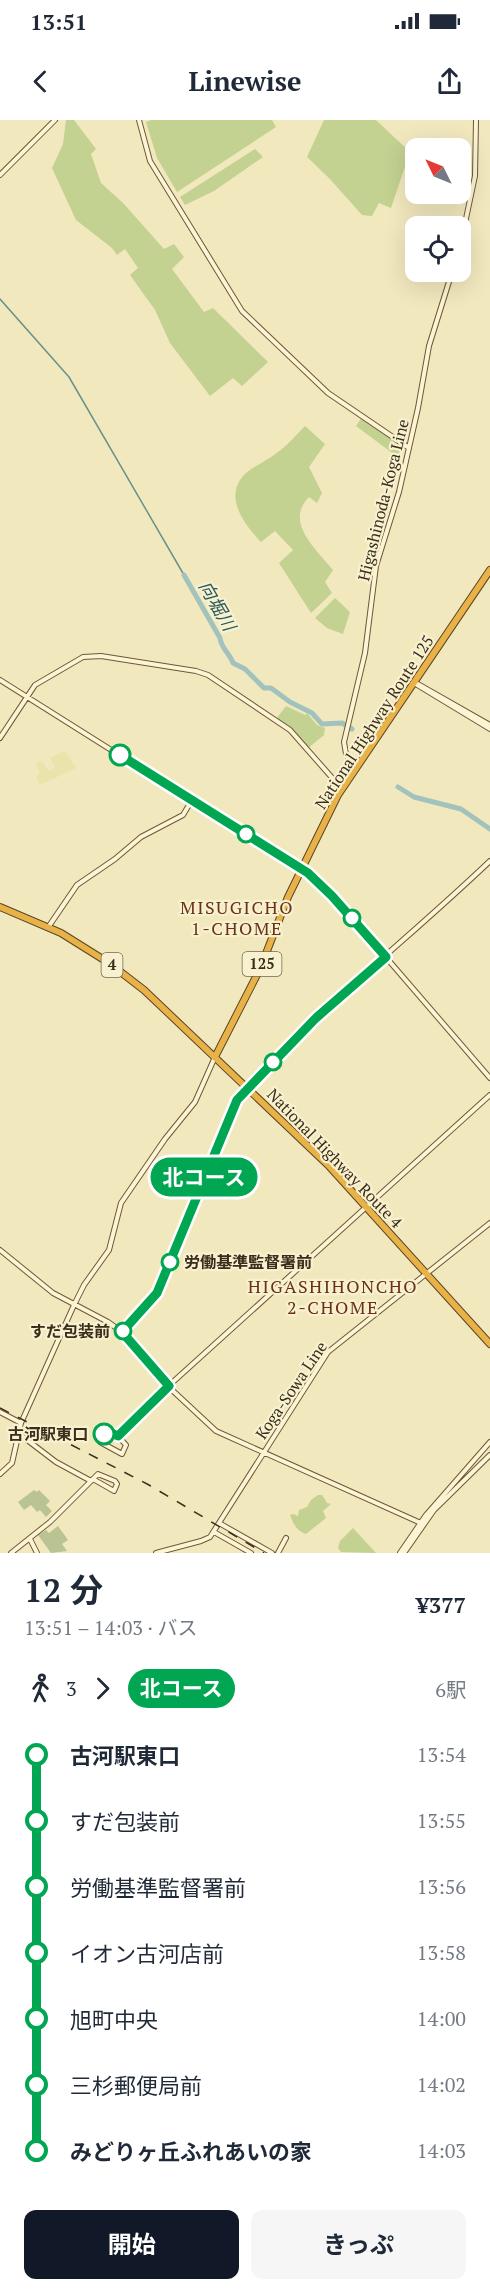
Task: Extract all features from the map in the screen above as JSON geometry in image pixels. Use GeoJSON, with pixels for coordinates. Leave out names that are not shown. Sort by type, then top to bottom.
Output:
{"type":"FeatureCollection","features":[{"type":"Feature","properties":{"kind":"highway","name":"National Highway Route 125"},"geometry":{"type":"LineString","coordinates":[[215,1057],[262,963],[302,869],[342,789],[490,570]]}},
{"type":"Feature","properties":{"kind":"highway","name":"National Highway Route 4"},"geometry":{"type":"LineString","coordinates":[[0,907],[49,926],[110,963],[129,978],[328,1165],[490,1344]]}},
{"type":"Feature","properties":{"kind":"street"},"geometry":{"type":"LineString","coordinates":[[0,175],[55,120]]}},
{"type":"Feature","properties":{"kind":"street"},"geometry":{"type":"LineString","coordinates":[[139,120],[150,161],[242,311],[328,393],[409,448]]}},
{"type":"Feature","properties":{"kind":"street"},"geometry":{"type":"LineString","coordinates":[[467,216],[475,176],[476,120]]}},
{"type":"Feature","properties":{"kind":"street","name":"Higashinoda-Koga Line"},"geometry":{"type":"LineString","coordinates":[[356,769],[344,749],[365,653],[374,574],[399,492],[429,346],[449,282]]}},
{"type":"Feature","properties":{"kind":"street"},"geometry":{"type":"LineString","coordinates":[[0,738],[26,696],[39,681],[86,656],[101,656],[200,672],[219,682],[290,730],[342,789]]}},
{"type":"Feature","properties":{"kind":"street"},"geometry":{"type":"LineString","coordinates":[[0,680],[302,869],[326,890],[490,1078]]}},
{"type":"Feature","properties":{"kind":"street"},"geometry":{"type":"LineString","coordinates":[[414,683],[490,727]]}},
{"type":"Feature","properties":{"kind":"street"},"geometry":{"type":"LineString","coordinates":[[49,926],[77,885],[115,859],[141,837],[183,815],[192,800]]}},
{"type":"Feature","properties":{"kind":"street"},"geometry":{"type":"LineString","coordinates":[[233,1106],[247,1088],[316,1018],[490,861]]}},
{"type":"Feature","properties":{"kind":"street"},"geometry":{"type":"LineString","coordinates":[[0,1474],[12,1463],[21,1423],[74,1305],[84,1285],[109,1250],[118,1210],[124,1196],[195,1102],[215,1057]]}},
{"type":"Feature","properties":{"kind":"street"},"geometry":{"type":"LineString","coordinates":[[118,1436],[169,1386],[490,1095]]}},
{"type":"Feature","properties":{"kind":"street","name":"Koga-Sowa Line"},"geometry":{"type":"LineString","coordinates":[[214,1532],[328,1352],[490,1223]]}},
{"type":"Feature","properties":{"kind":"street"},"geometry":{"type":"LineString","coordinates":[[0,1250],[53,1293],[108,1322],[122,1332],[169,1386],[216,1431],[421,1523]]}},
{"type":"Feature","properties":{"kind":"street"},"geometry":{"type":"LineString","coordinates":[[0,1412],[21,1423]]}},
{"type":"Feature","properties":{"kind":"street"},"geometry":{"type":"LineString","coordinates":[[106,1431],[118,1436],[127,1446],[122,1454],[100,1443],[106,1431]]}},
{"type":"Feature","properties":{"kind":"street"},"geometry":{"type":"LineString","coordinates":[[10,1553],[62,1511],[92,1480],[101,1473],[116,1481],[117,1484],[114,1491],[92,1480],[56,1462],[18,1433]]}},
{"type":"Feature","properties":{"kind":"street"},"geometry":{"type":"LineString","coordinates":[[402,1553],[421,1523],[490,1442]]}},
{"type":"Feature","properties":{"kind":"street"},"geometry":{"type":"LineString","coordinates":[[421,1523],[490,1455]]}},
{"type":"Feature","properties":{"kind":"street"},"geometry":{"type":"LineString","coordinates":[[219,1523],[273,1553]]}},
{"type":"Feature","properties":{"kind":"street"},"geometry":{"type":"LineString","coordinates":[[156,1553],[201,1541],[214,1532],[251,1553]]}},
{"type":"Feature","properties":{"kind":"street"},"geometry":{"type":"LineString","coordinates":[[278,1553],[286,1538]]}},
{"type":"Feature","properties":{"kind":"street"},"geometry":{"type":"LineString","coordinates":[[30,1539],[37,1553]]}},
{"type":"Feature","properties":{"kind":"shaded area"},"geometry":{"type":"Polygon","coordinates":[[[65,751],[76,768],[40,785],[36,777],[40,774],[36,764],[42,761],[49,771],[55,767],[50,758],[65,751]]]}},
{"type":"Feature","properties":{"kind":"green space"},"geometry":{"type":"Polygon","coordinates":[[[66,120],[74,120],[96,149],[91,154],[101,183],[123,203],[164,249],[174,244],[184,257],[172,269],[204,312],[213,308],[268,362],[242,386],[233,378],[210,396],[170,343],[155,310],[130,275],[138,268],[125,249],[117,255],[112,248],[76,220],[52,168],[63,144],[66,120]]]}},
{"type":"Feature","properties":{"kind":"green space"},"geometry":{"type":"Polygon","coordinates":[[[151,120],[272,120],[276,127],[177,192],[157,158],[146,122],[151,120]]]}},
{"type":"Feature","properties":{"kind":"green space"},"geometry":{"type":"Polygon","coordinates":[[[324,120],[376,120],[405,147],[405,167],[391,208],[379,203],[372,216],[362,215],[307,157],[324,120]]]}},
{"type":"Feature","properties":{"kind":"green space"},"geometry":{"type":"Polygon","coordinates":[[[255,149],[263,157],[214,191],[185,205],[180,197],[255,149]]]}},
{"type":"Feature","properties":{"kind":"green space"},"geometry":{"type":"Polygon","coordinates":[[[362,417],[390,436],[403,440],[399,458],[356,426],[362,417]]]}},
{"type":"Feature","properties":{"kind":"green space"},"geometry":{"type":"Polygon","coordinates":[[[305,426],[325,444],[309,467],[322,493],[317,503],[309,497],[302,506],[301,526],[311,544],[333,570],[325,582],[332,593],[311,613],[279,563],[293,550],[275,531],[261,542],[242,518],[236,500],[239,482],[246,473],[282,449],[305,426]]]}},
{"type":"Feature","properties":{"kind":"green space"},"geometry":{"type":"Polygon","coordinates":[[[335,598],[350,612],[343,634],[327,628],[315,618],[335,598]]]}},
{"type":"Feature","properties":{"kind":"green space"},"geometry":{"type":"Polygon","coordinates":[[[286,706],[305,715],[307,713],[317,725],[325,728],[324,735],[307,749],[276,719],[286,706]]]}},
{"type":"Feature","properties":{"kind":"green space"},"geometry":{"type":"Polygon","coordinates":[[[34,1490],[37,1492],[39,1490],[50,1501],[46,1505],[52,1511],[46,1517],[31,1505],[24,1510],[18,1502],[34,1490]]]}},
{"type":"Feature","properties":{"kind":"green space"},"geometry":{"type":"Polygon","coordinates":[[[318,1495],[322,1495],[327,1503],[331,1504],[323,1511],[326,1518],[306,1534],[296,1527],[290,1515],[298,1516],[299,1510],[307,1507],[318,1495]]]}},
{"type":"Feature","properties":{"kind":"green space"},"geometry":{"type":"Polygon","coordinates":[[[58,1526],[68,1540],[62,1544],[67,1551],[51,1553],[38,1535],[46,1530],[49,1533],[58,1526]]]}},
{"type":"Feature","properties":{"kind":"green space"},"geometry":{"type":"Polygon","coordinates":[[[353,1528],[376,1553],[341,1552],[338,1548],[340,1541],[353,1528]]]}},
{"type":"Feature","properties":{"kind":"waterway","name":"向堀川"},"geometry":{"type":"LineString","coordinates":[[0,299],[69,377],[184,575]]}},
{"type":"Feature","properties":{"kind":"waterway","name":"向堀川"},"geometry":{"type":"LineString","coordinates":[[184,575],[233,663],[245,669],[264,688],[271,688],[290,702],[312,713],[322,724],[342,723],[352,729]]}},
{"type":"Feature","properties":{"kind":"waterway","name":"向堀川"},"geometry":{"type":"LineString","coordinates":[[398,787],[414,797],[461,809],[490,829]]}},
{"type":"Feature","properties":{"kind":"railway"},"geometry":{"type":"LineString","coordinates":[[0,1408],[149,1485],[264,1553]]}},
{"type":"Feature","properties":{"kind":"bus line","name":"北コース"},"geometry":{"type":"LineString","coordinates":[[104,1434],[107,1431],[118,1436],[169,1386],[122,1332],[157,1293],[235,1102],[316,1018],[386,957],[332,896],[308,873],[120,755]]}},
{"type":"Feature","properties":{"kind":"place","name":"労働基準監督署前"},"geometry":{"type":"Point","coordinates":[170,1262]}},
{"type":"Feature","properties":{"kind":"place","name":"すだ包装前"},"geometry":{"type":"Point","coordinates":[123,1331]}},
{"type":"Feature","properties":{"kind":"place","name":"古河駅東口"},"geometry":{"type":"Point","coordinates":[104,1434]}},
{"type":"Feature","properties":{"kind":"district","name":"MISUGICHO 1-CHOME"},"geometry":{"type":"Point","coordinates":[237,918]}},
{"type":"Feature","properties":{"kind":"district","name":"HIGASHIHONCHO 2-CHOME"},"geometry":{"type":"Point","coordinates":[333,1297]}}]}
